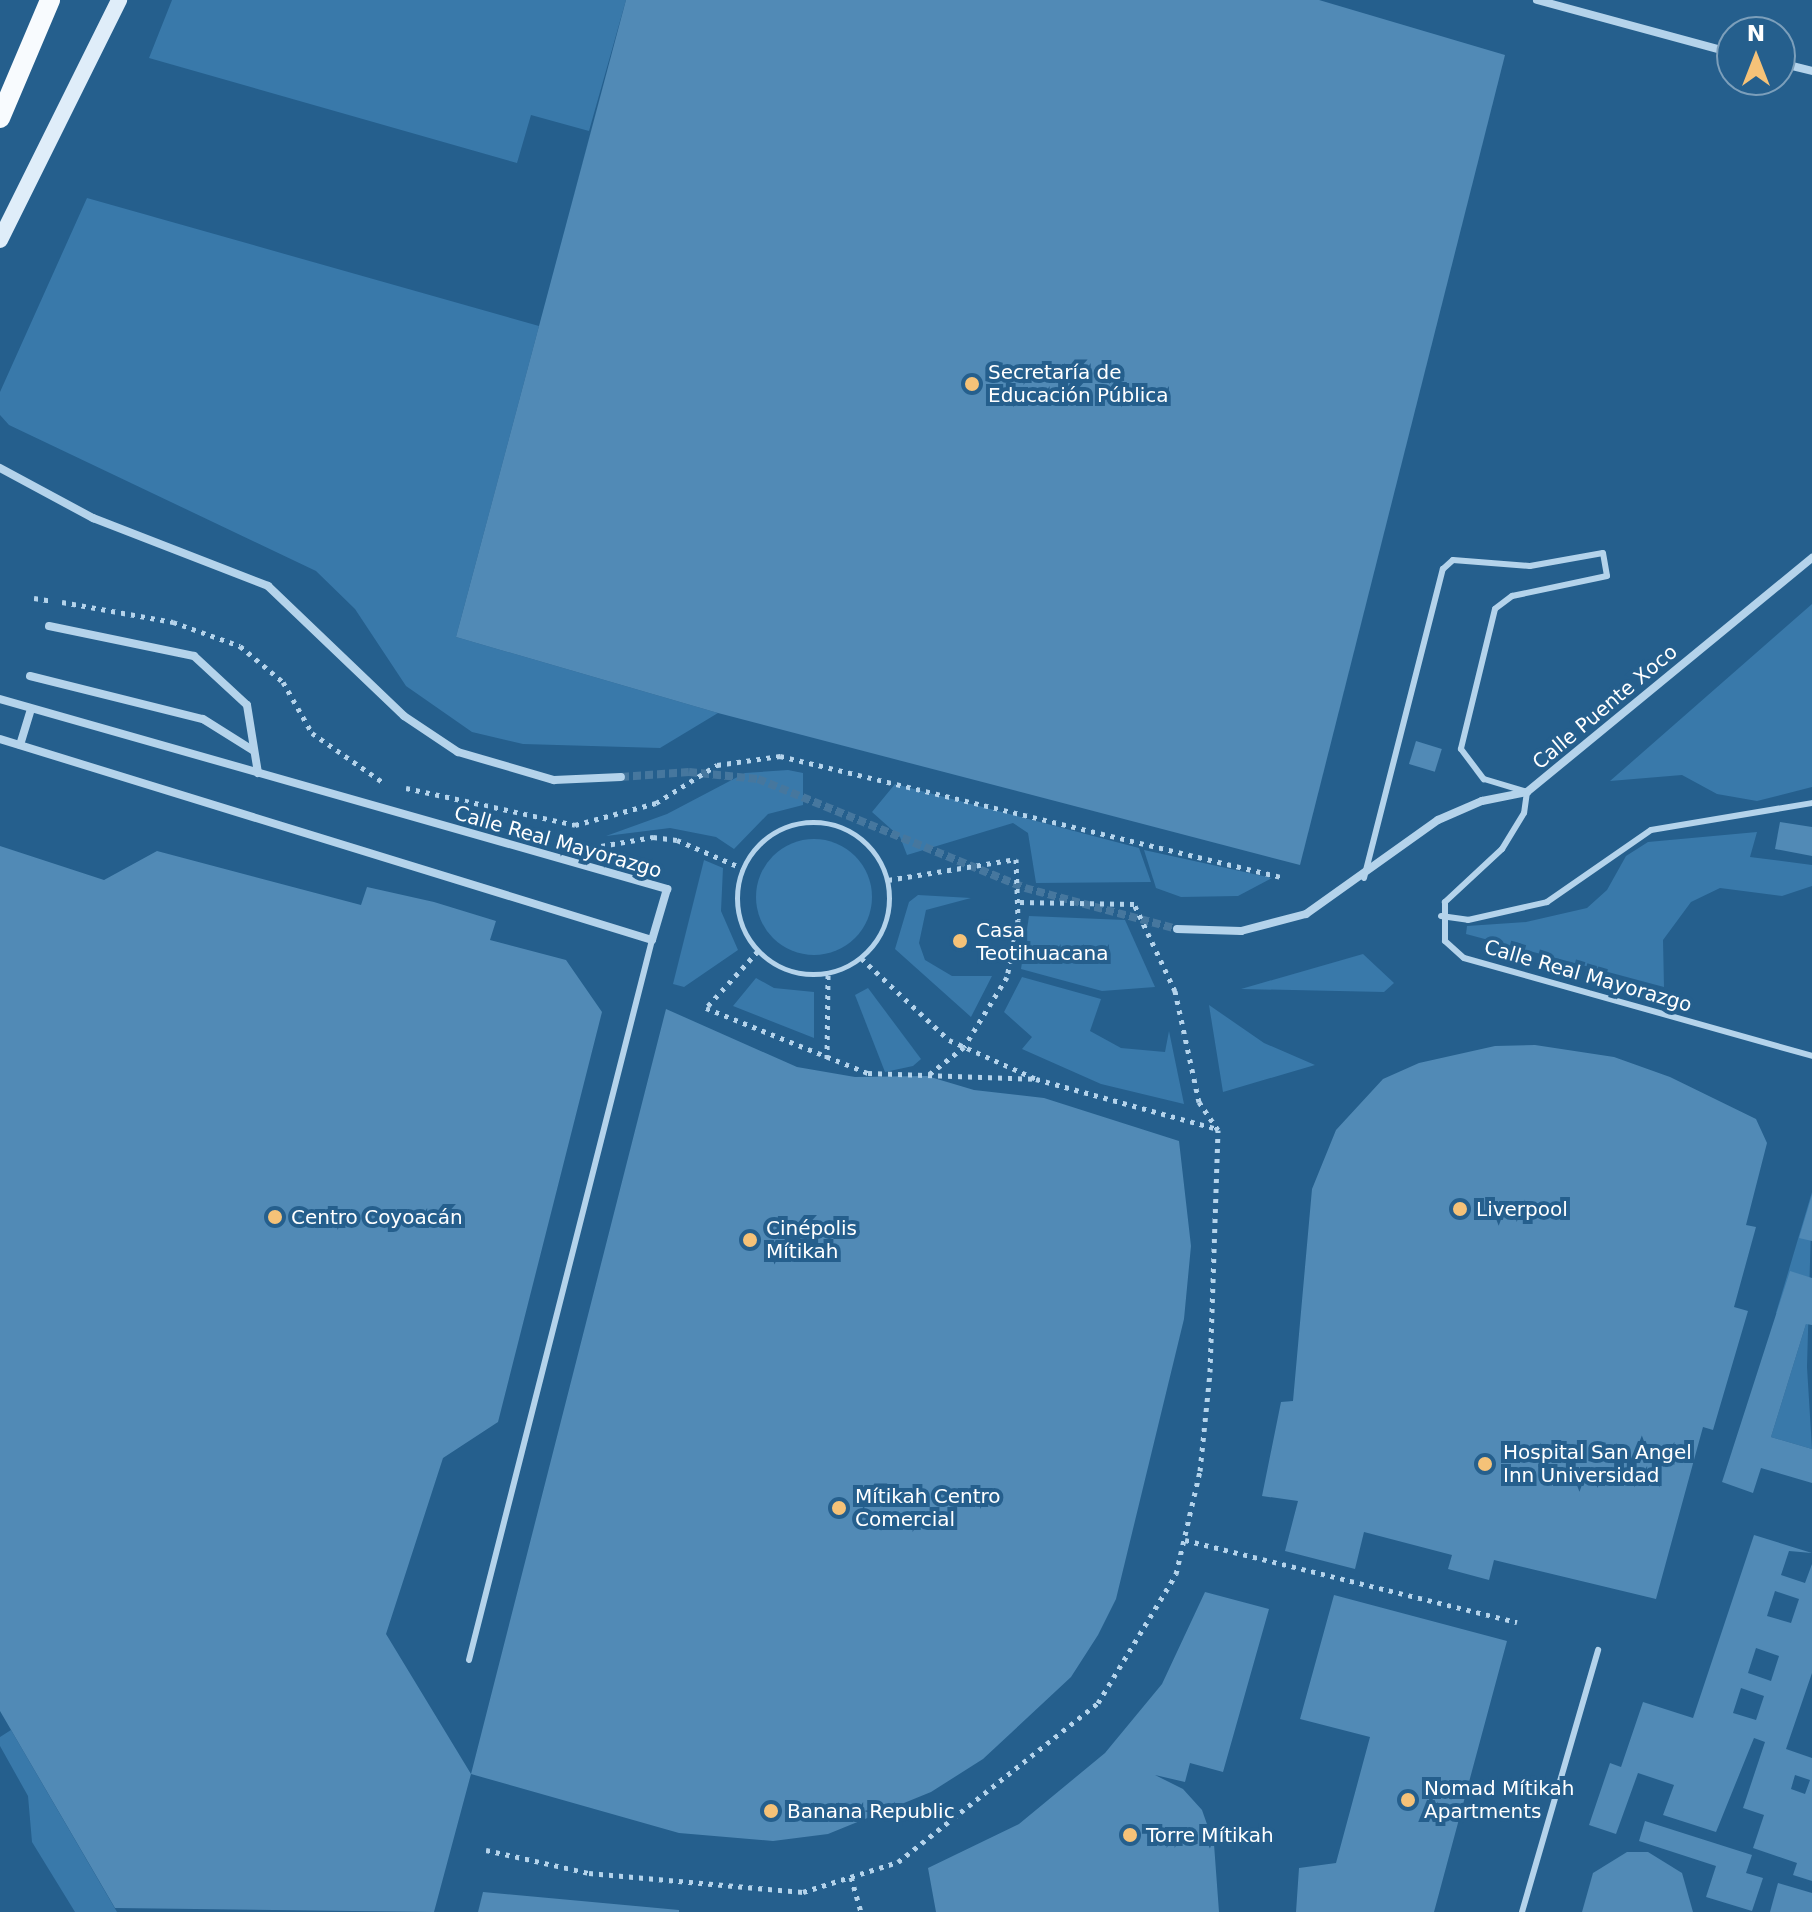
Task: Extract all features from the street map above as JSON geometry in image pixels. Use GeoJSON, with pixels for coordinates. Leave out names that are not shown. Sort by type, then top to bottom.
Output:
{"type":"FeatureCollection","features":[{"type":"Feature","properties":{"kind":"main road"},"geometry":{"type":"LineString","coordinates":[[0,118],[50,0]]}},
{"type":"Feature","properties":{"kind":"main road"},"geometry":{"type":"LineString","coordinates":[[0,240],[119,0]]}},
{"type":"Feature","properties":{"kind":"street"},"geometry":{"type":"LineString","coordinates":[[1537,0],[1716,49]]}},
{"type":"Feature","properties":{"kind":"street"},"geometry":{"type":"LineString","coordinates":[[0,468],[93,518],[268,586],[404,716],[458,752],[554,780],[621,777]]}},
{"type":"Feature","properties":{"kind":"street","name":"Calle Puente Xoco"},"geometry":{"type":"LineString","coordinates":[[1364,878],[1438,820],[1482,801],[1527,792],[1812,558]]}},
{"type":"Feature","properties":{"kind":"street"},"geometry":{"type":"LineString","coordinates":[[49,626],[194,656],[247,705],[258,773]]}},
{"type":"Feature","properties":{"kind":"street"},"geometry":{"type":"LineString","coordinates":[[30,676],[203,719],[254,751]]}},
{"type":"Feature","properties":{"kind":"street","name":"Calle Real Mayorazgo"},"geometry":{"type":"LineString","coordinates":[[0,699],[667,889],[652,940]]}},
{"type":"Feature","properties":{"kind":"street"},"geometry":{"type":"LineString","coordinates":[[20,745],[31,710]]}},
{"type":"Feature","properties":{"kind":"street"},"geometry":{"type":"LineString","coordinates":[[0,739],[652,940]]}},
{"type":"Feature","properties":{"kind":"street"},"geometry":{"type":"LineString","coordinates":[[1177,929],[1273,925],[1306,914],[1364,878]]}},
{"type":"Feature","properties":{"kind":"lane"},"geometry":{"type":"LineString","coordinates":[[1364,878],[1443,569],[1453,560],[1530,566],[1603,553],[1607,576],[1512,596],[1495,609],[1461,749],[1484,779],[1527,792],[1515,832],[1453,892],[1441,916],[1468,920],[1547,902],[1651,830],[1812,803]]}},
{"type":"Feature","properties":{"kind":"lane","name":"Calle Real Mayorazgo"},"geometry":{"type":"LineString","coordinates":[[1441,916],[1445,941],[1464,958],[1812,1056]]}},
{"type":"Feature","properties":{"kind":"lane"},"geometry":{"type":"LineString","coordinates":[[469,1660],[652,940]]}},
{"type":"Feature","properties":{"kind":"lane"},"geometry":{"type":"LineString","coordinates":[[1522,1912],[1598,1650]]}},
{"type":"Feature","properties":{"kind":"path"},"geometry":{"type":"LineString","coordinates":[[34,598],[173,622],[240,646],[283,682],[312,733],[382,783],[575,825],[656,803],[717,765],[780,756],[1281,877]]}},
{"type":"Feature","properties":{"kind":"path"},"geometry":{"type":"LineString","coordinates":[[825,822],[869,845],[888,880],[888,916],[861,958],[828,972],[788,970],[758,951],[738,918],[742,868],[775,831],[825,822]]}},
{"type":"Feature","properties":{"kind":"path"},"geometry":{"type":"LineString","coordinates":[[598,847],[653,837],[677,840],[742,868]]}},
{"type":"Feature","properties":{"kind":"path"},"geometry":{"type":"LineString","coordinates":[[888,880],[1016,859],[1018,902],[1007,977],[964,1047],[927,1076]]}},
{"type":"Feature","properties":{"kind":"path"},"geometry":{"type":"LineString","coordinates":[[486,1850],[589,1873],[707,1888],[803,1892],[898,1862],[1098,1703],[1176,1574],[1200,1471],[1210,1372],[1218,1130],[1199,1102],[1186,1025],[1134,904],[1018,902]]}},
{"type":"Feature","properties":{"kind":"path"},"geometry":{"type":"LineString","coordinates":[[758,951],[706,1008],[827,1060],[868,1073],[1036,1079]]}},
{"type":"Feature","properties":{"kind":"path"},"geometry":{"type":"LineString","coordinates":[[861,958],[964,1047],[1036,1079],[1218,1130]]}},
{"type":"Feature","properties":{"kind":"path"},"geometry":{"type":"LineString","coordinates":[[827,1060],[828,972]]}},
{"type":"Feature","properties":{"kind":"path"},"geometry":{"type":"LineString","coordinates":[[1185,1540],[1517,1622]]}},
{"type":"Feature","properties":{"kind":"path"},"geometry":{"type":"LineString","coordinates":[[851,1877],[861,1912]]}},
{"type":"Feature","properties":{"kind":"shaded area"},"geometry":{"type":"Polygon","coordinates":[[[172,0],[626,0],[589,131],[531,115],[517,163],[149,58],[172,0]]]}},
{"type":"Feature","properties":{"kind":"shaded area"},"geometry":{"type":"Polygon","coordinates":[[[87,198],[539,326],[456,637],[718,713],[660,748],[523,744],[472,732],[406,686],[355,609],[316,571],[9,425],[0,415],[0,392],[87,198]]]}},
{"type":"Feature","properties":{"kind":"shaded area"},"geometry":{"type":"Polygon","coordinates":[[[1812,604],[1812,787],[1757,801],[1717,794],[1682,775],[1610,781],[1812,604]]]}},
{"type":"Feature","properties":{"kind":"shaded area"},"geometry":{"type":"Polygon","coordinates":[[[788,770],[803,773],[803,805],[768,814],[734,849],[716,837],[670,828],[606,836],[667,814],[745,773],[788,770]]]}},
{"type":"Feature","properties":{"kind":"shaded area"},"geometry":{"type":"Polygon","coordinates":[[[895,784],[1139,848],[1151,882],[1036,883],[1028,833],[1013,823],[907,855],[900,837],[872,812],[895,784]]]}},
{"type":"Feature","properties":{"kind":"shaded area"},"geometry":{"type":"Polygon","coordinates":[[[1757,832],[1750,857],[1812,865],[1812,886],[1782,896],[1720,888],[1691,902],[1663,940],[1664,987],[1466,934],[1467,926],[1526,922],[1587,908],[1607,890],[1626,856],[1648,842],[1757,832]]]}},
{"type":"Feature","properties":{"kind":"shaded area"},"geometry":{"type":"Polygon","coordinates":[[[814,839],[836,844],[855,856],[867,875],[872,897],[867,919],[855,938],[836,950],[814,955],[792,950],[773,938],[761,919],[756,897],[761,875],[773,856],[792,844],[814,839]]]}},
{"type":"Feature","properties":{"kind":"shaded area"},"geometry":{"type":"Polygon","coordinates":[[[1144,850],[1272,878],[1238,896],[1181,897],[1156,888],[1144,850]]]}},
{"type":"Feature","properties":{"kind":"shaded area"},"geometry":{"type":"Polygon","coordinates":[[[704,860],[723,868],[721,911],[738,950],[684,987],[673,984],[704,860]]]}},
{"type":"Feature","properties":{"kind":"shaded area"},"geometry":{"type":"Polygon","coordinates":[[[918,895],[971,898],[926,910],[919,943],[925,960],[952,976],[992,976],[971,1017],[895,949],[909,902],[918,895]]]}},
{"type":"Feature","properties":{"kind":"shaded area"},"geometry":{"type":"Polygon","coordinates":[[[1029,916],[1125,920],[1155,987],[1102,991],[1021,969],[1029,916]]]}},
{"type":"Feature","properties":{"kind":"shaded area"},"geometry":{"type":"Polygon","coordinates":[[[1363,954],[1394,983],[1384,992],[1241,989],[1363,954]]]}},
{"type":"Feature","properties":{"kind":"shaded area"},"geometry":{"type":"Polygon","coordinates":[[[1022,977],[1101,999],[1090,1031],[1121,1048],[1165,1052],[1169,1031],[1184,1104],[1101,1084],[1022,1049],[1032,1037],[1004,1012],[1022,977]]]}},
{"type":"Feature","properties":{"kind":"shaded area"},"geometry":{"type":"Polygon","coordinates":[[[756,978],[774,988],[814,992],[814,1038],[733,1006],[756,978]]]}},
{"type":"Feature","properties":{"kind":"shaded area"},"geometry":{"type":"Polygon","coordinates":[[[868,988],[921,1059],[913,1066],[885,1072],[855,995],[868,988]]]}},
{"type":"Feature","properties":{"kind":"shaded area"},"geometry":{"type":"Polygon","coordinates":[[[1209,1005],[1264,1043],[1315,1065],[1223,1092],[1209,1005]]]}},
{"type":"Feature","properties":{"kind":"shaded area"},"geometry":{"type":"Polygon","coordinates":[[[1812,1192],[1807,1367],[1812,1449],[1771,1437],[1806,1324],[1776,1313],[1812,1192]]]}},
{"type":"Feature","properties":{"kind":"shaded area"},"geometry":{"type":"Polygon","coordinates":[[[11,1730],[117,1912],[75,1912],[32,1842],[28,1796],[0,1746],[0,1737],[11,1730]]]}},
{"type":"Feature","properties":{"kind":"building","name":"Secretaría de Educación Pública"},"geometry":{"type":"Polygon","coordinates":[[[626,0],[1319,0],[1505,55],[1300,865],[718,713],[456,637],[626,0]]]}},
{"type":"Feature","properties":{"kind":"building"},"geometry":{"type":"Polygon","coordinates":[[[1416,741],[1442,749],[1435,772],[1409,764],[1416,741]]]}},
{"type":"Feature","properties":{"kind":"building"},"geometry":{"type":"Polygon","coordinates":[[[1780,822],[1812,827],[1812,856],[1775,849],[1780,822]]]}},
{"type":"Feature","properties":{"kind":"building","name":"Centro Coyoacán"},"geometry":{"type":"Polygon","coordinates":[[[0,846],[104,880],[157,851],[361,905],[367,887],[434,902],[496,921],[490,940],[566,960],[602,1012],[498,1422],[443,1458],[386,1634],[471,1774],[434,1912],[115,1908],[0,1711],[0,846]]]}},
{"type":"Feature","properties":{"kind":"building","name":"Mítikah Centro Comercial"},"geometry":{"type":"Polygon","coordinates":[[[666,1009],[797,1067],[855,1077],[927,1076],[974,1090],[1044,1098],[1179,1141],[1191,1246],[1184,1319],[1116,1599],[1098,1635],[1071,1677],[983,1759],[931,1792],[828,1834],[773,1841],[679,1833],[471,1774],[666,1009]]]}},
{"type":"Feature","properties":{"kind":"building"},"geometry":{"type":"Polygon","coordinates":[[[1535,1045],[1614,1057],[1670,1077],[1756,1119],[1767,1143],[1746,1225],[1756,1227],[1734,1307],[1748,1311],[1713,1430],[1703,1427],[1656,1599],[1494,1560],[1489,1580],[1448,1569],[1452,1555],[1364,1532],[1355,1569],[1285,1551],[1298,1501],[1262,1496],[1281,1402],[1293,1401],[1312,1189],[1336,1130],[1383,1079],[1419,1063],[1495,1046],[1535,1045]]]}},
{"type":"Feature","properties":{"kind":"building"},"geometry":{"type":"Polygon","coordinates":[[[1812,1195],[1812,1241],[1799,1238],[1812,1195]]]}},
{"type":"Feature","properties":{"kind":"building"},"geometry":{"type":"Polygon","coordinates":[[[1790,1271],[1812,1278],[1812,1325],[1806,1324],[1771,1437],[1812,1449],[1812,1483],[1761,1468],[1753,1493],[1722,1482],[1790,1271]]]}},
{"type":"Feature","properties":{"kind":"building"},"geometry":{"type":"Polygon","coordinates":[[[1754,1535],[1812,1553],[1789,1551],[1781,1575],[1805,1583],[1812,1564],[1812,1673],[1786,1749],[1812,1758],[1812,1881],[1793,1875],[1797,1863],[1753,1848],[1764,1815],[1743,1808],[1765,1742],[1754,1738],[1716,1832],[1663,1815],[1674,1785],[1638,1773],[1616,1834],[1589,1825],[1610,1763],[1621,1767],[1643,1702],[1693,1718],[1754,1535]],[[1775,1591],[1767,1616],[1791,1623],[1799,1599],[1775,1591]],[[1756,1648],[1748,1673],[1771,1681],[1779,1656],[1756,1648]],[[1741,1688],[1733,1713],[1756,1720],[1764,1696],[1741,1688]],[[1795,1775],[1791,1789],[1805,1794],[1810,1780],[1795,1775]]]}},
{"type":"Feature","properties":{"kind":"building"},"geometry":{"type":"Polygon","coordinates":[[[1205,1592],[1269,1609],[1223,1772],[1190,1763],[1185,1782],[1155,1775],[1183,1789],[1202,1810],[1214,1844],[1219,1912],[936,1912],[928,1868],[1019,1824],[1105,1753],[1162,1684],[1205,1592]]]}},
{"type":"Feature","properties":{"kind":"building","name":"Nomad Mítikah Apartments"},"geometry":{"type":"Polygon","coordinates":[[[1334,1595],[1507,1641],[1434,1912],[1296,1912],[1299,1868],[1336,1863],[1370,1737],[1300,1719],[1334,1595]]]}},
{"type":"Feature","properties":{"kind":"building"},"geometry":{"type":"Polygon","coordinates":[[[1645,1821],[1752,1855],[1746,1873],[1763,1878],[1752,1911],[1706,1897],[1716,1866],[1639,1841],[1645,1821]]]}},
{"type":"Feature","properties":{"kind":"building"},"geometry":{"type":"Polygon","coordinates":[[[1627,1852],[1648,1852],[1682,1873],[1693,1912],[1582,1912],[1593,1873],[1627,1852]]]}},
{"type":"Feature","properties":{"kind":"building"},"geometry":{"type":"Polygon","coordinates":[[[1778,1883],[1812,1893],[1812,1912],[1770,1912],[1778,1883]]]}},
{"type":"Feature","properties":{"kind":"building"},"geometry":{"type":"Polygon","coordinates":[[[483,1892],[679,1910],[679,1912],[478,1912],[483,1892]]]}},
{"type":"Feature","properties":{"kind":"tunnel"},"geometry":{"type":"LineString","coordinates":[[621,777],[689,772],[758,779],[1025,888],[1177,929]]}},
{"type":"Feature","properties":{"kind":"place","name":"Secretaría de Educación Pública"},"geometry":{"type":"Point","coordinates":[972,384]}},
{"type":"Feature","properties":{"kind":"place","name":"Casa Teotihuacana"},"geometry":{"type":"Point","coordinates":[960,941]}},
{"type":"Feature","properties":{"kind":"place","name":"Liverpool"},"geometry":{"type":"Point","coordinates":[1460,1209]}},
{"type":"Feature","properties":{"kind":"place","name":"Centro Coyoacán"},"geometry":{"type":"Point","coordinates":[275,1217]}},
{"type":"Feature","properties":{"kind":"place","name":"Cinépolis Mítikah"},"geometry":{"type":"Point","coordinates":[750,1240]}},
{"type":"Feature","properties":{"kind":"place","name":"Hospital San Angel Inn Universidad"},"geometry":{"type":"Point","coordinates":[1485,1464]}},
{"type":"Feature","properties":{"kind":"place","name":"Mítikah Centro Comercial"},"geometry":{"type":"Point","coordinates":[839,1508]}},
{"type":"Feature","properties":{"kind":"place","name":"Nomad Mítikah Apartments"},"geometry":{"type":"Point","coordinates":[1408,1800]}},
{"type":"Feature","properties":{"kind":"place","name":"Banana Republic"},"geometry":{"type":"Point","coordinates":[771,1811]}},
{"type":"Feature","properties":{"kind":"place","name":"Torre Mítikah"},"geometry":{"type":"Point","coordinates":[1130,1835]}}]}
